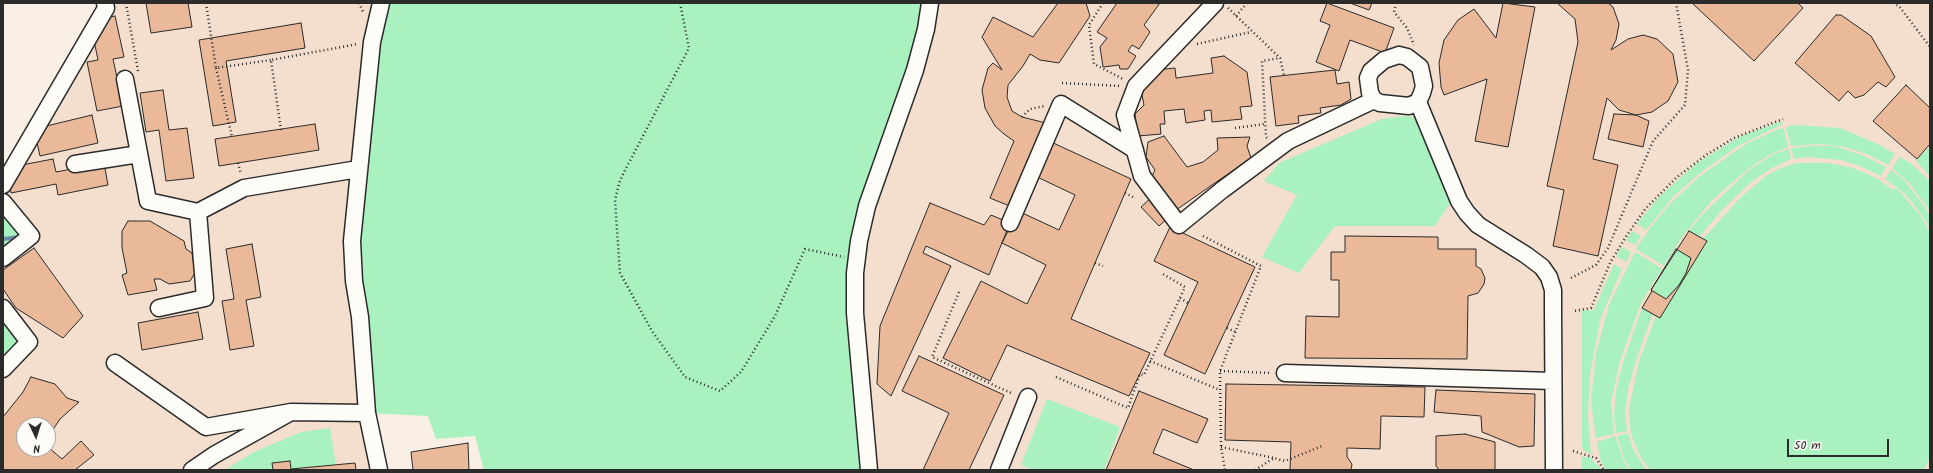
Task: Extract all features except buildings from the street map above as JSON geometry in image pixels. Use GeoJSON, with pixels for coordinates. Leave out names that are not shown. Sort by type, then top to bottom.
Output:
{"type":"FeatureCollection","features":[{"type":"Feature","properties":{"kind":"street"},"geometry":{"type":"LineString","coordinates":[[3,185],[106,8],[105,3]]}},
{"type":"Feature","properties":{"kind":"street"},"geometry":{"type":"LineString","coordinates":[[379,470],[367,414],[360,317],[354,281],[352,241],[358,169],[372,42],[381,3]]}},
{"type":"Feature","properties":{"kind":"street"},"geometry":{"type":"LineString","coordinates":[[869,470],[855,313],[856,259],[867,206],[915,70],[926,29],[930,3]]}},
{"type":"Feature","properties":{"kind":"street"},"geometry":{"type":"LineString","coordinates":[[1216,3],[1136,86],[1125,115],[1142,176],[1180,225],[1222,190],[1288,141],[1374,100]]}},
{"type":"Feature","properties":{"kind":"street"},"geometry":{"type":"LineString","coordinates":[[1399,55],[1411,59],[1420,67],[1424,86],[1418,102],[1409,106],[1380,103],[1374,100],[1368,86],[1371,71],[1384,60],[1399,55]]}},
{"type":"Feature","properties":{"kind":"street"},"geometry":{"type":"LineString","coordinates":[[125,79],[148,201],[198,212],[244,188],[358,169]]}},
{"type":"Feature","properties":{"kind":"street"},"geometry":{"type":"LineString","coordinates":[[1418,102],[1459,201],[1467,213],[1478,225],[1526,255],[1542,267],[1549,278],[1553,290],[1554,470]]}},
{"type":"Feature","properties":{"kind":"street"},"geometry":{"type":"LineString","coordinates":[[1010,223],[1061,104],[1135,150]]}},
{"type":"Feature","properties":{"kind":"street"},"geometry":{"type":"LineString","coordinates":[[75,164],[139,154]]}},
{"type":"Feature","properties":{"kind":"street"},"geometry":{"type":"LineString","coordinates":[[3,202],[31,236],[3,258]]}},
{"type":"Feature","properties":{"kind":"street"},"geometry":{"type":"LineString","coordinates":[[159,308],[205,298],[198,212]]}},
{"type":"Feature","properties":{"kind":"street"},"geometry":{"type":"LineString","coordinates":[[3,308],[29,342],[3,369]]}},
{"type":"Feature","properties":{"kind":"street"},"geometry":{"type":"LineString","coordinates":[[115,363],[206,427],[291,412],[367,414]]}},
{"type":"Feature","properties":{"kind":"street"},"geometry":{"type":"LineString","coordinates":[[1285,373],[1553,380]]}},
{"type":"Feature","properties":{"kind":"street"},"geometry":{"type":"LineString","coordinates":[[999,470],[1028,397]]}},
{"type":"Feature","properties":{"kind":"street"},"geometry":{"type":"LineString","coordinates":[[192,470],[214,455],[291,412]]}},
{"type":"Feature","properties":{"kind":"path"},"geometry":{"type":"LineString","coordinates":[[125,79],[138,76],[126,3]]}},
{"type":"Feature","properties":{"kind":"path"},"geometry":{"type":"LineString","coordinates":[[206,3],[216,68],[232,136]]}},
{"type":"Feature","properties":{"kind":"path"},"geometry":{"type":"LineString","coordinates":[[359,3],[365,16]]}},
{"type":"Feature","properties":{"kind":"path"},"geometry":{"type":"LineString","coordinates":[[680,3],[689,48],[620,180],[615,200],[620,273],[652,331],[685,378],[720,391],[741,372],[749,360],[775,316],[804,249],[856,259]]}},
{"type":"Feature","properties":{"kind":"path"},"geometry":{"type":"LineString","coordinates":[[1104,3],[1089,25],[1094,64],[1136,86]]}},
{"type":"Feature","properties":{"kind":"path"},"geometry":{"type":"LineString","coordinates":[[1224,3],[1251,32],[1280,58],[1284,75]]}},
{"type":"Feature","properties":{"kind":"path"},"geometry":{"type":"LineString","coordinates":[[1236,16],[1247,3]]}},
{"type":"Feature","properties":{"kind":"path"},"geometry":{"type":"LineString","coordinates":[[1396,3],[1394,12],[1407,28],[1415,46]]}},
{"type":"Feature","properties":{"kind":"path"},"geometry":{"type":"LineString","coordinates":[[1571,278],[1596,265],[1608,248],[1653,141],[1685,105],[1688,70],[1676,3]]}},
{"type":"Feature","properties":{"kind":"path"},"geometry":{"type":"LineString","coordinates":[[1893,3],[1899,6],[1930,47]]}},
{"type":"Feature","properties":{"kind":"path"},"geometry":{"type":"LineString","coordinates":[[1206,42],[1251,32]]}},
{"type":"Feature","properties":{"kind":"path"},"geometry":{"type":"LineString","coordinates":[[216,68],[372,42]]}},
{"type":"Feature","properties":{"kind":"path"},"geometry":{"type":"LineString","coordinates":[[1278,148],[1266,137],[1262,61],[1280,58]]}},
{"type":"Feature","properties":{"kind":"path"},"geometry":{"type":"LineString","coordinates":[[271,60],[281,130]]}},
{"type":"Feature","properties":{"kind":"path"},"geometry":{"type":"LineString","coordinates":[[1062,83],[1136,86]]}},
{"type":"Feature","properties":{"kind":"path"},"geometry":{"type":"LineString","coordinates":[[1022,116],[1030,109],[1061,104]]}},
{"type":"Feature","properties":{"kind":"path"},"geometry":{"type":"LineString","coordinates":[[1574,311],[1591,308],[1610,263],[1627,235],[1646,208],[1677,176],[1706,155],[1734,138],[1783,119]]}},
{"type":"Feature","properties":{"kind":"path"},"geometry":{"type":"LineString","coordinates":[[1235,128],[1265,124]]}},
{"type":"Feature","properties":{"kind":"path"},"geometry":{"type":"LineString","coordinates":[[1125,193],[1134,197]]}},
{"type":"Feature","properties":{"kind":"path"},"geometry":{"type":"LineString","coordinates":[[1203,236],[1261,266],[1220,371],[1221,447],[1225,470]]}},
{"type":"Feature","properties":{"kind":"path"},"geometry":{"type":"LineString","coordinates":[[1095,263],[1103,266]]}},
{"type":"Feature","properties":{"kind":"path"},"geometry":{"type":"LineString","coordinates":[[1056,377],[1128,408],[1140,374],[1144,375],[1185,287],[1161,273]]}},
{"type":"Feature","properties":{"kind":"path"},"geometry":{"type":"LineString","coordinates":[[959,292],[932,356],[1011,393]]}},
{"type":"Feature","properties":{"kind":"path"},"geometry":{"type":"LineString","coordinates":[[1180,298],[1188,303]]}},
{"type":"Feature","properties":{"kind":"path"},"geometry":{"type":"LineString","coordinates":[[1227,328],[1236,332]]}},
{"type":"Feature","properties":{"kind":"path"},"geometry":{"type":"LineString","coordinates":[[1150,361],[1220,390]]}},
{"type":"Feature","properties":{"kind":"path"},"geometry":{"type":"LineString","coordinates":[[1220,371],[1285,373]]}},
{"type":"Feature","properties":{"kind":"path"},"geometry":{"type":"LineString","coordinates":[[1221,447],[1285,461],[1322,446]]}},
{"type":"Feature","properties":{"kind":"path"},"geometry":{"type":"LineString","coordinates":[[1573,451],[1596,458],[1604,470]]}},
{"type":"Feature","properties":{"kind":"path"},"geometry":{"type":"LineString","coordinates":[[1255,470],[1274,458]]}},
{"type":"Feature","properties":{"kind":"shaded area"},"geometry":{"type":"Polygon","coordinates":[[[105,3],[381,3],[355,201],[379,470],[3,470],[3,185],[105,3]]]}},
{"type":"Feature","properties":{"kind":"shaded area"},"geometry":{"type":"Polygon","coordinates":[[[930,3],[1930,3],[1930,470],[869,470],[855,273],[930,3]]]}},
{"type":"Feature","properties":{"kind":"green space"},"geometry":{"type":"Polygon","coordinates":[[[381,3],[930,3],[859,241],[869,470],[484,470],[475,436],[436,439],[428,416],[367,413],[354,281],[381,3]]]}},
{"type":"Feature","properties":{"kind":"green space"},"geometry":{"type":"Polygon","coordinates":[[[1403,116],[1414,117],[1422,124],[1455,195],[1435,226],[1335,226],[1299,273],[1262,257],[1297,195],[1264,181],[1279,163],[1382,119],[1403,116]]]}},
{"type":"Feature","properties":{"kind":"green space"},"geometry":{"type":"Polygon","coordinates":[[[1782,121],[1783,124],[1738,146],[1701,172],[1673,197],[1646,230],[1637,224],[1659,197],[1697,163],[1739,137],[1782,121]]]}},
{"type":"Feature","properties":{"kind":"green space"},"geometry":{"type":"Polygon","coordinates":[[[1795,125],[1840,128],[1880,145],[1895,154],[1888,165],[1869,155],[1845,147],[1821,144],[1791,146],[1786,128],[1795,125]]]}},
{"type":"Feature","properties":{"kind":"green space"},"geometry":{"type":"Polygon","coordinates":[[[1781,128],[1784,129],[1788,147],[1769,155],[1748,169],[1712,200],[1682,237],[1664,266],[1636,249],[1650,228],[1669,205],[1700,176],[1746,144],[1781,128]]]}},
{"type":"Feature","properties":{"kind":"green space"},"geometry":{"type":"Polygon","coordinates":[[[1834,146],[1864,156],[1886,167],[1881,176],[1860,166],[1841,160],[1808,157],[1794,159],[1791,148],[1834,146]]]}},
{"type":"Feature","properties":{"kind":"green space"},"geometry":{"type":"Polygon","coordinates":[[[1930,146],[1930,176],[1916,161],[1930,146]]]}},
{"type":"Feature","properties":{"kind":"green space"},"geometry":{"type":"Polygon","coordinates":[[[1789,149],[1791,159],[1772,168],[1751,182],[1724,208],[1699,237],[1703,239],[1741,197],[1766,176],[1778,169],[1796,163],[1829,163],[1853,168],[1876,178],[1893,190],[1895,188],[1901,193],[1919,214],[1930,232],[1930,457],[1924,470],[1650,470],[1642,459],[1633,440],[1630,427],[1629,409],[1639,361],[1656,316],[1653,314],[1638,354],[1628,389],[1625,414],[1627,431],[1616,433],[1614,416],[1616,391],[1623,362],[1642,308],[1676,249],[1702,215],[1749,170],[1774,154],[1789,149]]]}},
{"type":"Feature","properties":{"kind":"green space"},"geometry":{"type":"Polygon","coordinates":[[[1900,157],[1910,163],[1930,181],[1930,211],[1909,183],[1892,168],[1900,157]]]}},
{"type":"Feature","properties":{"kind":"green space"},"geometry":{"type":"Polygon","coordinates":[[[1891,170],[1904,180],[1924,206],[1930,216],[1930,228],[1913,203],[1904,193],[1885,179],[1891,170]]]}},
{"type":"Feature","properties":{"kind":"green space"},"geometry":{"type":"Polygon","coordinates":[[[3,204],[35,241],[3,267],[3,204]]]}},
{"type":"Feature","properties":{"kind":"green space"},"geometry":{"type":"Polygon","coordinates":[[[1632,231],[1641,236],[1635,245],[1626,240],[1632,231]]]}},
{"type":"Feature","properties":{"kind":"green space"},"geometry":{"type":"Polygon","coordinates":[[[1622,247],[1631,252],[1626,262],[1616,256],[1622,247]]]}},
{"type":"Feature","properties":{"kind":"green space"},"geometry":{"type":"Polygon","coordinates":[[[1635,252],[1662,269],[1641,303],[1620,361],[1611,403],[1614,434],[1596,438],[1591,402],[1596,353],[1609,305],[1635,252]]]}},
{"type":"Feature","properties":{"kind":"green space"},"geometry":{"type":"Polygon","coordinates":[[[1614,264],[1622,269],[1601,317],[1590,373],[1588,414],[1591,454],[1583,450],[1582,446],[1582,310],[1594,310],[1614,264]]]}},
{"type":"Feature","properties":{"kind":"green space"},"geometry":{"type":"Polygon","coordinates":[[[3,308],[33,348],[3,379],[3,308]]]}},
{"type":"Feature","properties":{"kind":"green space"},"geometry":{"type":"Polygon","coordinates":[[[1047,399],[1120,427],[1104,470],[1034,470],[1021,465],[1047,399]]]}},
{"type":"Feature","properties":{"kind":"green space"},"geometry":{"type":"Polygon","coordinates":[[[330,428],[336,465],[306,470],[225,470],[254,452],[301,432],[330,428]]]}},
{"type":"Feature","properties":{"kind":"green space"},"geometry":{"type":"Polygon","coordinates":[[[1628,433],[1632,447],[1646,470],[1631,470],[1625,460],[1617,436],[1628,433]]]}},
{"type":"Feature","properties":{"kind":"green space"},"geometry":{"type":"Polygon","coordinates":[[[1615,436],[1629,470],[1606,470],[1601,462],[1597,442],[1615,436]]]}},
{"type":"Feature","properties":{"kind":"green space"},"geometry":{"type":"Polygon","coordinates":[[[1582,457],[1590,457],[1602,470],[1582,470],[1582,457]]]}},
{"type":"Feature","properties":{"kind":"waterway"},"geometry":{"type":"LineString","coordinates":[[3,239],[20,237]]}}]}
